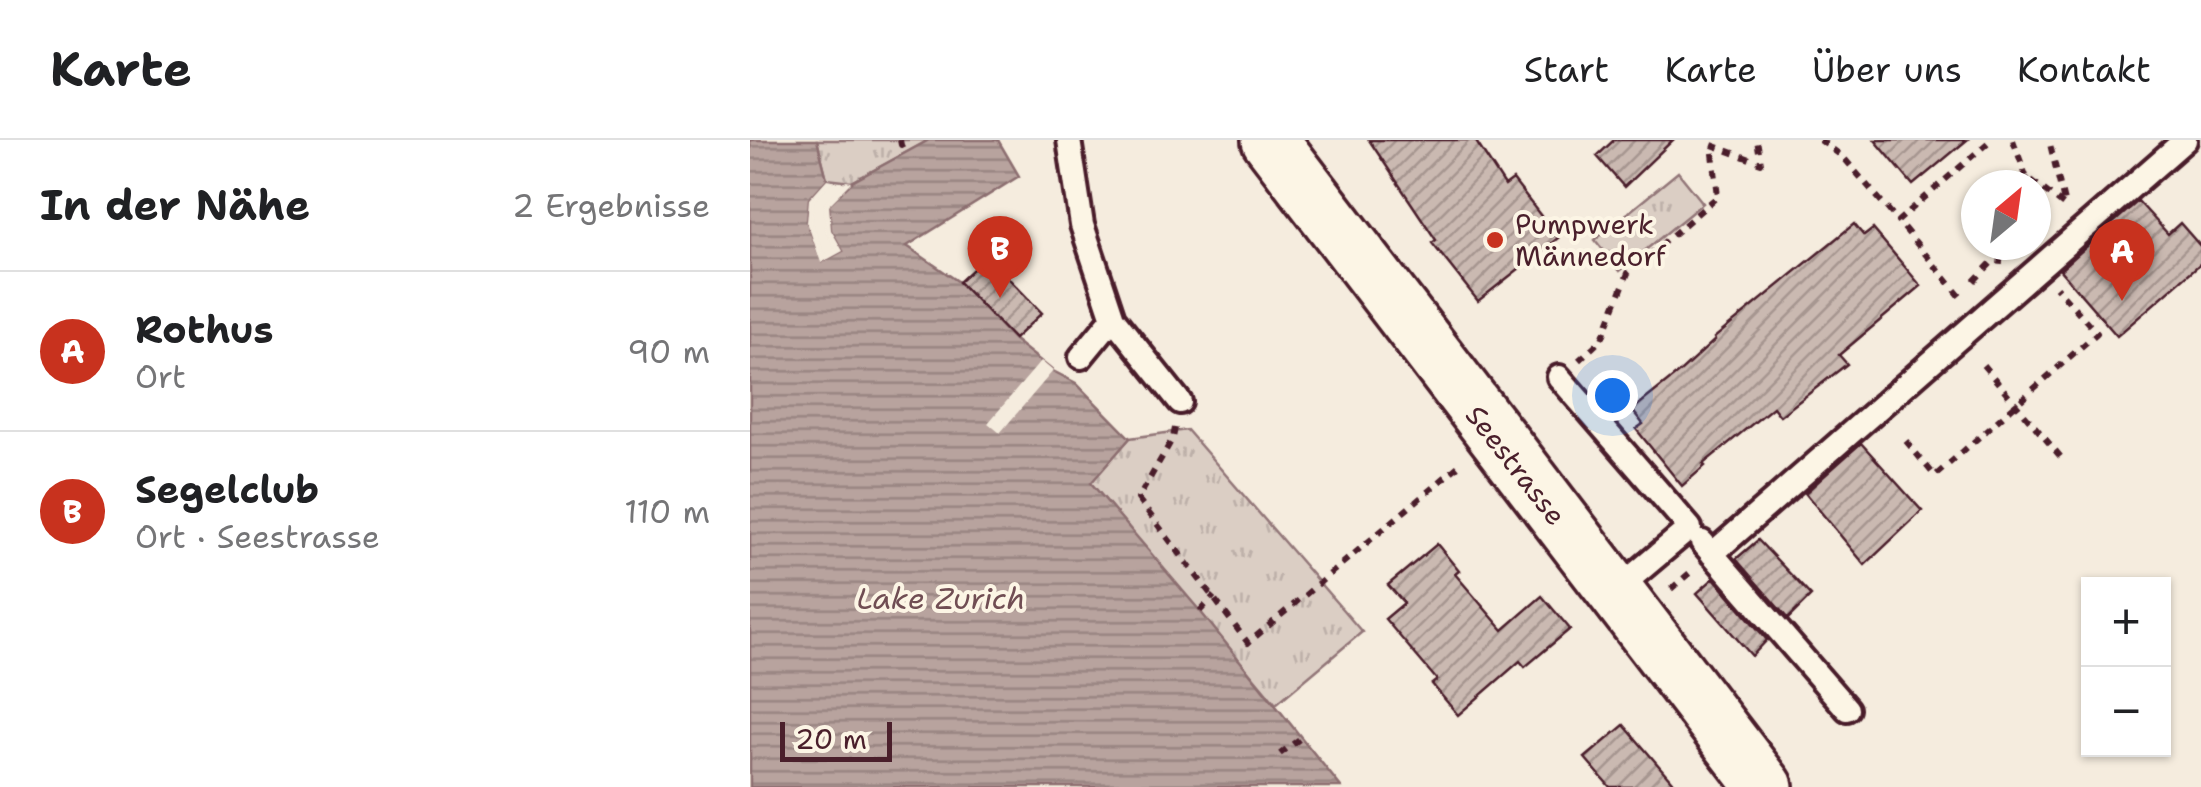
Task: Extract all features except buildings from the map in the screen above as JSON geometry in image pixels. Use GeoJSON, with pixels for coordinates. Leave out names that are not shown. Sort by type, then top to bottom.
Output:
{"type":"FeatureCollection","features":[{"type":"Feature","properties":{"kind":"main road","name":"Seestrasse"},"geometry":{"type":"LineString","coordinates":[[1270,140],[1765,787]]}},
{"type":"Feature","properties":{"kind":"lane"},"geometry":{"type":"LineString","coordinates":[[1070,140],[1082,224],[1113,318],[1180,402]]}},
{"type":"Feature","properties":{"kind":"lane"},"geometry":{"type":"LineString","coordinates":[[1712,554],[2185,140]]}},
{"type":"Feature","properties":{"kind":"lane"},"geometry":{"type":"LineString","coordinates":[[1080,358],[1113,318]]}},
{"type":"Feature","properties":{"kind":"lane"},"geometry":{"type":"LineString","coordinates":[[1559,376],[1847,709]]}},
{"type":"Feature","properties":{"kind":"lane"},"geometry":{"type":"LineString","coordinates":[[1614,592],[1690,528]]}},
{"type":"Feature","properties":{"kind":"path"},"geometry":{"type":"LineString","coordinates":[[900,140],[900,145],[910,140]]}},
{"type":"Feature","properties":{"kind":"path"},"geometry":{"type":"LineString","coordinates":[[1559,376],[1602,339],[1628,272],[1718,196],[1712,145],[1761,163],[1757,140]]}},
{"type":"Feature","properties":{"kind":"path"},"geometry":{"type":"LineString","coordinates":[[1820,140],[1842,157],[1961,295],[1946,308]]}},
{"type":"Feature","properties":{"kind":"path"},"geometry":{"type":"LineString","coordinates":[[1898,222],[1991,140]]}},
{"type":"Feature","properties":{"kind":"path"},"geometry":{"type":"LineString","coordinates":[[2013,140],[2024,170]]}},
{"type":"Feature","properties":{"kind":"path"},"geometry":{"type":"LineString","coordinates":[[2050,140],[2065,206],[2051,195]]}},
{"type":"Feature","properties":{"kind":"path"},"geometry":{"type":"LineString","coordinates":[[1906,441],[1936,476],[2097,333],[2038,266]]}},
{"type":"Feature","properties":{"kind":"path"},"geometry":{"type":"LineString","coordinates":[[1983,365],[2065,462]]}},
{"type":"Feature","properties":{"kind":"path"},"geometry":{"type":"LineString","coordinates":[[1180,402],[1173,438],[1138,499],[1248,643],[1474,452]]}},
{"type":"Feature","properties":{"kind":"path"},"geometry":{"type":"LineString","coordinates":[[1200,610],[1214,596]]}},
{"type":"Feature","properties":{"kind":"path"},"geometry":{"type":"LineString","coordinates":[[1280,754],[1302,737]]}},
{"type":"Feature","properties":{"kind":"green space"},"geometry":{"type":"Polygon","coordinates":[[[817,140],[929,140],[852,182],[827,179],[817,140]]]}},
{"type":"Feature","properties":{"kind":"green space"},"geometry":{"type":"Polygon","coordinates":[[[1678,172],[1703,203],[1620,271],[1595,240],[1678,172]]]}},
{"type":"Feature","properties":{"kind":"green space"},"geometry":{"type":"Polygon","coordinates":[[[1187,430],[1362,632],[1276,704],[1090,482],[1130,438],[1187,430]]]}},
{"type":"Feature","properties":{"kind":"water","name":"Lake Zurich"},"geometry":{"type":"Polygon","coordinates":[[[750,140],[817,140],[827,179],[809,199],[807,222],[822,262],[843,251],[831,230],[829,204],[852,182],[929,140],[998,140],[1019,176],[907,246],[959,282],[1013,339],[1053,371],[1076,383],[1130,438],[1091,483],[1341,787],[750,787],[750,140]]]}},
{"type":"Feature","properties":{"kind":"pier"},"geometry":{"type":"Polygon","coordinates":[[[827,179],[832,180],[814,201],[812,222],[824,255],[836,249],[826,232],[824,203],[846,181],[852,182],[829,205],[831,230],[843,251],[821,263],[807,222],[809,199],[827,179]]]}},
{"type":"Feature","properties":{"kind":"pier"},"geometry":{"type":"Polygon","coordinates":[[[1041,361],[1053,371],[1000,433],[988,423],[1041,361]]]}},
{"type":"Feature","properties":{"kind":"place","name":"Pumpwerk Männedorf"},"geometry":{"type":"Point","coordinates":[1495,240]}},
{"type":"Feature","properties":{"kind":"place","name":"Segelclub"},"geometry":{"type":"Point","coordinates":[1000,298]}},
{"type":"Feature","properties":{"kind":"place","name":"Rothus"},"geometry":{"type":"Point","coordinates":[2122,301]}}]}
